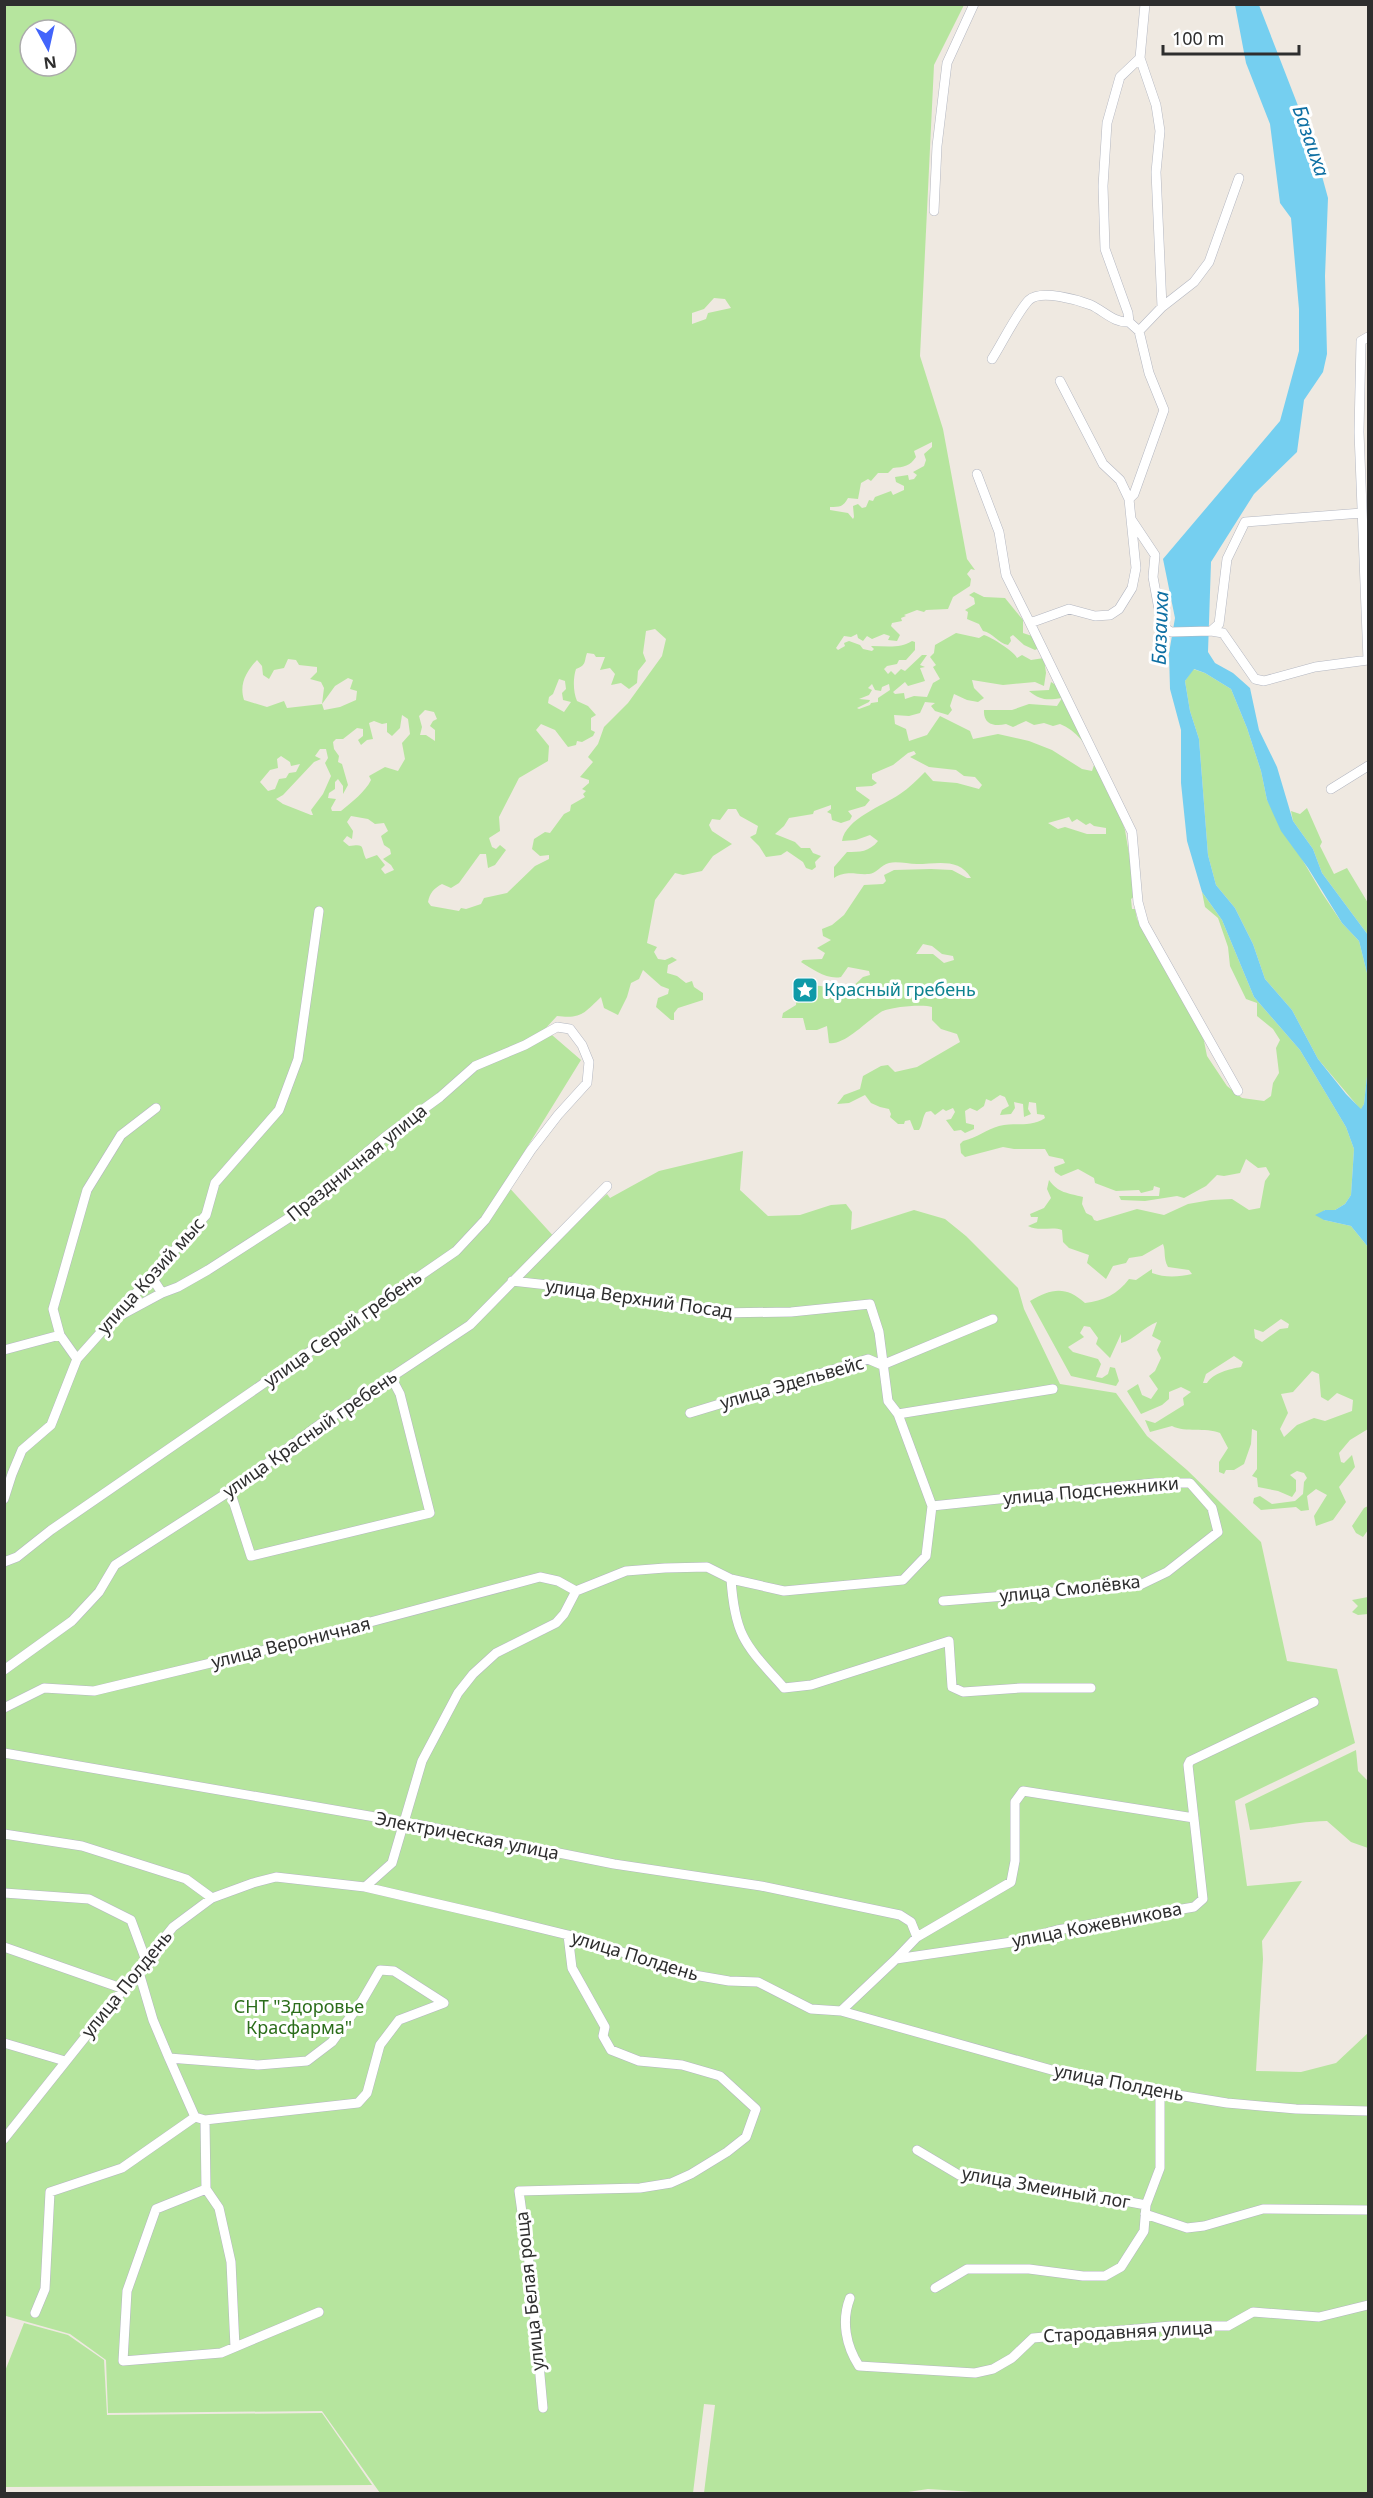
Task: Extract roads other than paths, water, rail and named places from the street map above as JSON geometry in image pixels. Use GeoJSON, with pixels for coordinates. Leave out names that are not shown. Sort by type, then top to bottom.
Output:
{"type":"FeatureCollection","features":[{"type":"Feature","properties":{"kind":"street"},"geometry":{"type":"LineString","coordinates":[[934,211],[936,146],[947,63],[974,4]]}},
{"type":"Feature","properties":{"kind":"street"},"geometry":{"type":"LineString","coordinates":[[1145,4],[1140,58],[1156,105],[1160,130],[1156,172],[1162,307]]}},
{"type":"Feature","properties":{"kind":"street"},"geometry":{"type":"LineString","coordinates":[[1129,499],[1134,494],[1164,410],[1149,373],[1139,331],[1129,322],[1128,313],[1105,249],[1102,186],[1107,123],[1120,77],[1140,58]]}},
{"type":"Feature","properties":{"kind":"street"},"geometry":{"type":"LineString","coordinates":[[1139,331],[1162,307],[1194,282],[1209,262],[1239,178]]}},
{"type":"Feature","properties":{"kind":"street"},"geometry":{"type":"LineString","coordinates":[[992,359],[1030,299],[1042,295],[1069,298],[1092,306],[1121,322],[1129,322]]}},
{"type":"Feature","properties":{"kind":"street"},"geometry":{"type":"LineString","coordinates":[[1131,519],[1155,555],[1153,577],[1162,626],[1171,632],[1223,633],[1254,679],[1264,681],[1315,667],[1368,660],[1359,432],[1361,341],[1368,337]]}},
{"type":"Feature","properties":{"kind":"street"},"geometry":{"type":"LineString","coordinates":[[1030,623],[1069,609],[1095,616],[1110,615],[1119,609],[1132,588],[1136,568],[1129,499],[1120,480],[1103,464],[1060,381]]}},
{"type":"Feature","properties":{"kind":"street"},"geometry":{"type":"LineString","coordinates":[[977,474],[999,532],[1006,575],[1132,832],[1138,902],[1144,924],[1238,1090]]}},
{"type":"Feature","properties":{"kind":"street"},"geometry":{"type":"LineString","coordinates":[[1211,631],[1219,624],[1227,559],[1245,522],[1362,513]]}},
{"type":"Feature","properties":{"kind":"street"},"geometry":{"type":"LineString","coordinates":[[1331,789],[1368,766]]}},
{"type":"Feature","properties":{"kind":"street","name":"улица Козий мыс"},"geometry":{"type":"LineString","coordinates":[[4,1499],[22,1450],[51,1425],[77,1359],[206,1215],[215,1183],[279,1110],[298,1059],[319,911]]}},
{"type":"Feature","properties":{"kind":"street","name":"Праздничная улица"},"geometry":{"type":"LineString","coordinates":[[109,1324],[131,1308],[178,1287],[208,1270],[315,1202],[341,1174],[385,1137],[440,1097],[475,1066],[525,1045],[557,1027],[570,1029]]}},
{"type":"Feature","properties":{"kind":"street","name":"улица Серый гребень"},"geometry":{"type":"LineString","coordinates":[[4,1562],[17,1557],[51,1530],[456,1251],[486,1220],[531,1150],[587,1083],[589,1062],[582,1045],[570,1029]]}},
{"type":"Feature","properties":{"kind":"street"},"geometry":{"type":"LineString","coordinates":[[77,1359],[60,1335],[53,1309],[87,1190],[121,1135],[156,1108]]}},
{"type":"Feature","properties":{"kind":"street","name":"улица Красный гребень"},"geometry":{"type":"LineString","coordinates":[[4,1670],[72,1621],[99,1592],[115,1566],[230,1491],[316,1427],[470,1325],[607,1186]]}},
{"type":"Feature","properties":{"kind":"street"},"geometry":{"type":"LineString","coordinates":[[151,1276],[162,1293]]}},
{"type":"Feature","properties":{"kind":"street","name":"улица Верхний Посад"},"geometry":{"type":"LineString","coordinates":[[512,1281],[575,1288],[626,1300],[718,1313],[791,1312],[870,1304],[879,1332],[888,1401],[898,1414],[933,1506],[926,1556],[903,1580],[784,1591],[731,1579],[707,1567],[655,1568],[626,1571],[576,1591]]}},
{"type":"Feature","properties":{"kind":"street","name":"улица Эдельвейс"},"geometry":{"type":"LineString","coordinates":[[690,1413],[868,1359],[882,1365],[993,1319]]}},
{"type":"Feature","properties":{"kind":"street"},"geometry":{"type":"LineString","coordinates":[[4,1350],[60,1335]]}},
{"type":"Feature","properties":{"kind":"street"},"geometry":{"type":"LineString","coordinates":[[230,1491],[251,1556],[430,1513],[400,1394],[391,1377]]}},
{"type":"Feature","properties":{"kind":"street"},"geometry":{"type":"LineString","coordinates":[[898,1414],[1053,1389]]}},
{"type":"Feature","properties":{"kind":"street","name":"улица Подснежники"},"geometry":{"type":"LineString","coordinates":[[933,1506],[1154,1483],[1190,1483],[1212,1508],[1218,1532]]}},
{"type":"Feature","properties":{"kind":"street","name":"улица Смолёвка"},"geometry":{"type":"LineString","coordinates":[[943,1601],[1140,1584],[1167,1572],[1218,1532]]}},
{"type":"Feature","properties":{"kind":"street","name":"улица Вероничная"},"geometry":{"type":"LineString","coordinates":[[4,1708],[44,1688],[94,1691],[261,1652],[540,1577],[558,1581],[576,1591]]}},
{"type":"Feature","properties":{"kind":"street"},"geometry":{"type":"LineString","coordinates":[[731,1579],[737,1624],[747,1645],[784,1688],[811,1685],[949,1641],[952,1687],[963,1692],[1021,1688],[1091,1688]]}},
{"type":"Feature","properties":{"kind":"street"},"geometry":{"type":"LineString","coordinates":[[365,1887],[392,1863],[422,1761],[458,1693],[473,1674],[496,1653],[556,1623],[564,1614],[576,1591]]}},
{"type":"Feature","properties":{"kind":"street","name":"улица Кожевникова"},"geometry":{"type":"LineString","coordinates":[[896,1959],[1012,1942],[1057,1930],[1194,1908],[1203,1899],[1188,1765],[1190,1761],[1314,1702]]}},
{"type":"Feature","properties":{"kind":"street","name":"Электрическая улица"},"geometry":{"type":"LineString","coordinates":[[4,1753],[404,1822],[563,1855],[761,1886],[900,1915],[911,1922],[917,1936]]}},
{"type":"Feature","properties":{"kind":"street"},"geometry":{"type":"LineString","coordinates":[[841,2011],[917,1936],[1011,1882],[1015,1861],[1015,1802],[1023,1791],[1194,1818]]}},
{"type":"Feature","properties":{"kind":"street"},"geometry":{"type":"LineString","coordinates":[[4,1834],[82,1846],[186,1879],[212,1898]]}},
{"type":"Feature","properties":{"kind":"street","name":"улица Полдень"},"geometry":{"type":"LineString","coordinates":[[4,2139],[124,1989],[145,1958],[173,1926],[212,1898],[276,1877],[365,1887],[568,1935],[693,1975],[729,1982],[758,1982],[810,2009],[841,2011],[1090,2081],[1250,2105],[1368,2110]]}},
{"type":"Feature","properties":{"kind":"street"},"geometry":{"type":"LineString","coordinates":[[4,1893],[90,1899],[131,1920],[145,1958]]}},
{"type":"Feature","properties":{"kind":"street","name":"улица Белая роща"},"geometry":{"type":"LineString","coordinates":[[543,2408],[531,2277],[519,2191],[640,2188],[671,2183],[718,2158],[746,2137],[756,2109],[720,2076],[682,2065],[639,2061],[611,2050],[603,2036],[605,2027],[572,1968],[568,1935]]}},
{"type":"Feature","properties":{"kind":"street"},"geometry":{"type":"LineString","coordinates":[[4,1947],[124,1989]]}},
{"type":"Feature","properties":{"kind":"street"},"geometry":{"type":"LineString","coordinates":[[138,1969],[153,2020],[169,2058],[200,2119],[206,2189],[219,2208],[231,2262],[235,2347]]}},
{"type":"Feature","properties":{"kind":"street"},"geometry":{"type":"LineString","coordinates":[[35,2313],[45,2289],[50,2192],[122,2168],[200,2119],[358,2103],[367,2092],[380,2044],[399,2020],[444,2003],[394,1971],[380,1970],[362,2001],[332,2042],[307,2061],[258,2066],[169,2058]]}},
{"type":"Feature","properties":{"kind":"street"},"geometry":{"type":"LineString","coordinates":[[4,2043],[41,2056],[65,2061]]}},
{"type":"Feature","properties":{"kind":"street"},"geometry":{"type":"LineString","coordinates":[[935,2288],[967,2269],[1029,2269],[1083,2276],[1105,2276],[1121,2267],[1144,2231],[1146,2210],[1160,2168],[1160,2093]]}},
{"type":"Feature","properties":{"kind":"street","name":"улица Змеиный лог"},"geometry":{"type":"LineString","coordinates":[[917,2150],[959,2175],[1033,2184],[1146,2210],[1187,2228],[1203,2226],[1263,2209],[1368,2210]]}},
{"type":"Feature","properties":{"kind":"street"},"geometry":{"type":"LineString","coordinates":[[206,2189],[156,2209],[127,2291],[123,2361],[221,2353],[319,2312]]}},
{"type":"Feature","properties":{"kind":"street","name":"Стародавняя улица"},"geometry":{"type":"LineString","coordinates":[[850,2298],[845,2310],[848,2348],[859,2366],[975,2373],[993,2369],[1003,2363],[1033,2338],[1171,2326],[1228,2326],[1253,2312],[1319,2317],[1368,2305]]}},
{"type":"Feature","properties":{"kind":"water","name":"Базаиха"},"geometry":{"type":"Polygon","coordinates":[[[1235,5],[1259,5],[1314,147],[1328,198],[1325,276],[1327,354],[1323,372],[1304,400],[1297,452],[1254,494],[1211,562],[1208,652],[1215,663],[1233,673],[1250,688],[1259,730],[1277,767],[1293,821],[1313,849],[1322,873],[1368,935],[1368,977],[1359,941],[1342,923],[1308,868],[1281,831],[1267,800],[1261,771],[1231,689],[1194,669],[1185,681],[1190,711],[1199,739],[1208,855],[1216,885],[1235,908],[1253,944],[1265,979],[1292,1010],[1318,1059],[1361,1109],[1364,1104],[1368,1067],[1368,1247],[1351,1226],[1324,1220],[1315,1215],[1325,1210],[1335,1210],[1345,1204],[1351,1195],[1354,1149],[1346,1127],[1300,1050],[1254,997],[1222,920],[1202,892],[1187,841],[1181,783],[1181,730],[1170,689],[1169,653],[1175,618],[1163,559],[1280,421],[1299,351],[1299,309],[1291,218],[1280,203],[1270,124],[1246,63],[1235,5]]]}},
{"type":"Feature","properties":{"kind":"place","name":"Красный гребень"},"geometry":{"type":"Point","coordinates":[805,990]}},
{"type":"Feature","properties":{"kind":"park label","name":"СНТ \"Здоровье Красфарма\""},"geometry":{"type":"Point","coordinates":[299,2017]}}]}
